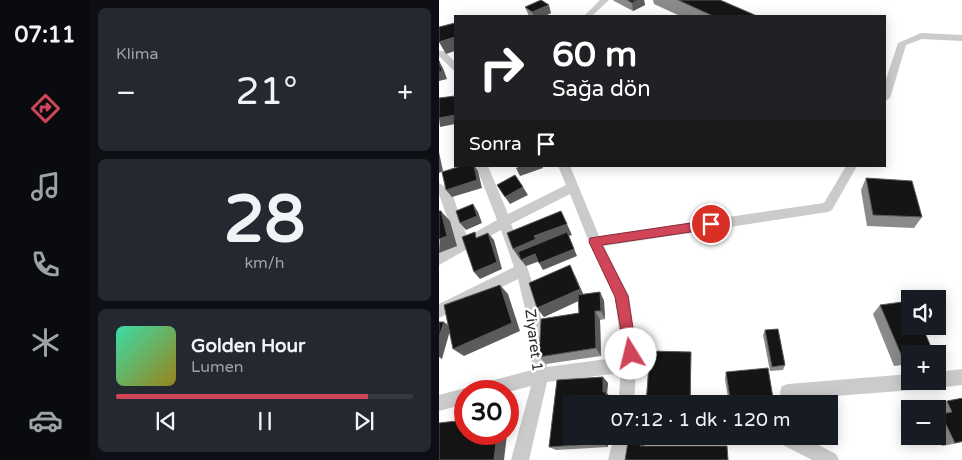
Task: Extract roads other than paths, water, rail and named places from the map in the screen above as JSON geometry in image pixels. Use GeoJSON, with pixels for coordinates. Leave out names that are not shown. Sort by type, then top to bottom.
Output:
{"type":"FeatureCollection","features":[{"type":"Feature","properties":{"kind":"street"},"geometry":{"type":"LineString","coordinates":[[589,15],[605,0]]}},
{"type":"Feature","properties":{"kind":"street"},"geometry":{"type":"LineString","coordinates":[[886,95],[903,43],[921,36],[962,38]]}},
{"type":"Feature","properties":{"kind":"street"},"geometry":{"type":"LineString","coordinates":[[441,53],[454,66]]}},
{"type":"Feature","properties":{"kind":"street","name":"Ziyaret 1"},"geometry":{"type":"LineString","coordinates":[[482,167],[504,222],[520,271],[537,335],[540,376],[520,460]]}},
{"type":"Feature","properties":{"kind":"street"},"geometry":{"type":"LineString","coordinates":[[564,167],[595,242],[622,296],[630,364],[627,395]]}},
{"type":"Feature","properties":{"kind":"street"},"geometry":{"type":"LineString","coordinates":[[595,242],[829,207],[851,167]]}},
{"type":"Feature","properties":{"kind":"street"},"geometry":{"type":"LineString","coordinates":[[439,259],[573,186]]}},
{"type":"Feature","properties":{"kind":"street"},"geometry":{"type":"LineString","coordinates":[[439,188],[446,193],[464,246]]}},
{"type":"Feature","properties":{"kind":"street"},"geometry":{"type":"LineString","coordinates":[[439,311],[520,271]]}},
{"type":"Feature","properties":{"kind":"street"},"geometry":{"type":"LineString","coordinates":[[519,381],[556,372],[630,364]]}},
{"type":"Feature","properties":{"kind":"street"},"geometry":{"type":"LineString","coordinates":[[946,379],[962,376]]}},
{"type":"Feature","properties":{"kind":"street"},"geometry":{"type":"LineString","coordinates":[[788,395],[788,392],[901,383]]}},
{"type":"Feature","properties":{"kind":"street"},"geometry":{"type":"LineString","coordinates":[[439,403],[454,399]]}},
{"type":"Feature","properties":{"kind":"street"},"geometry":{"type":"LineString","coordinates":[[617,460],[620,445]]}},
{"type":"Feature","properties":{"kind":"street"},"geometry":{"type":"LineString","coordinates":[[803,445],[830,460]]}}]}
